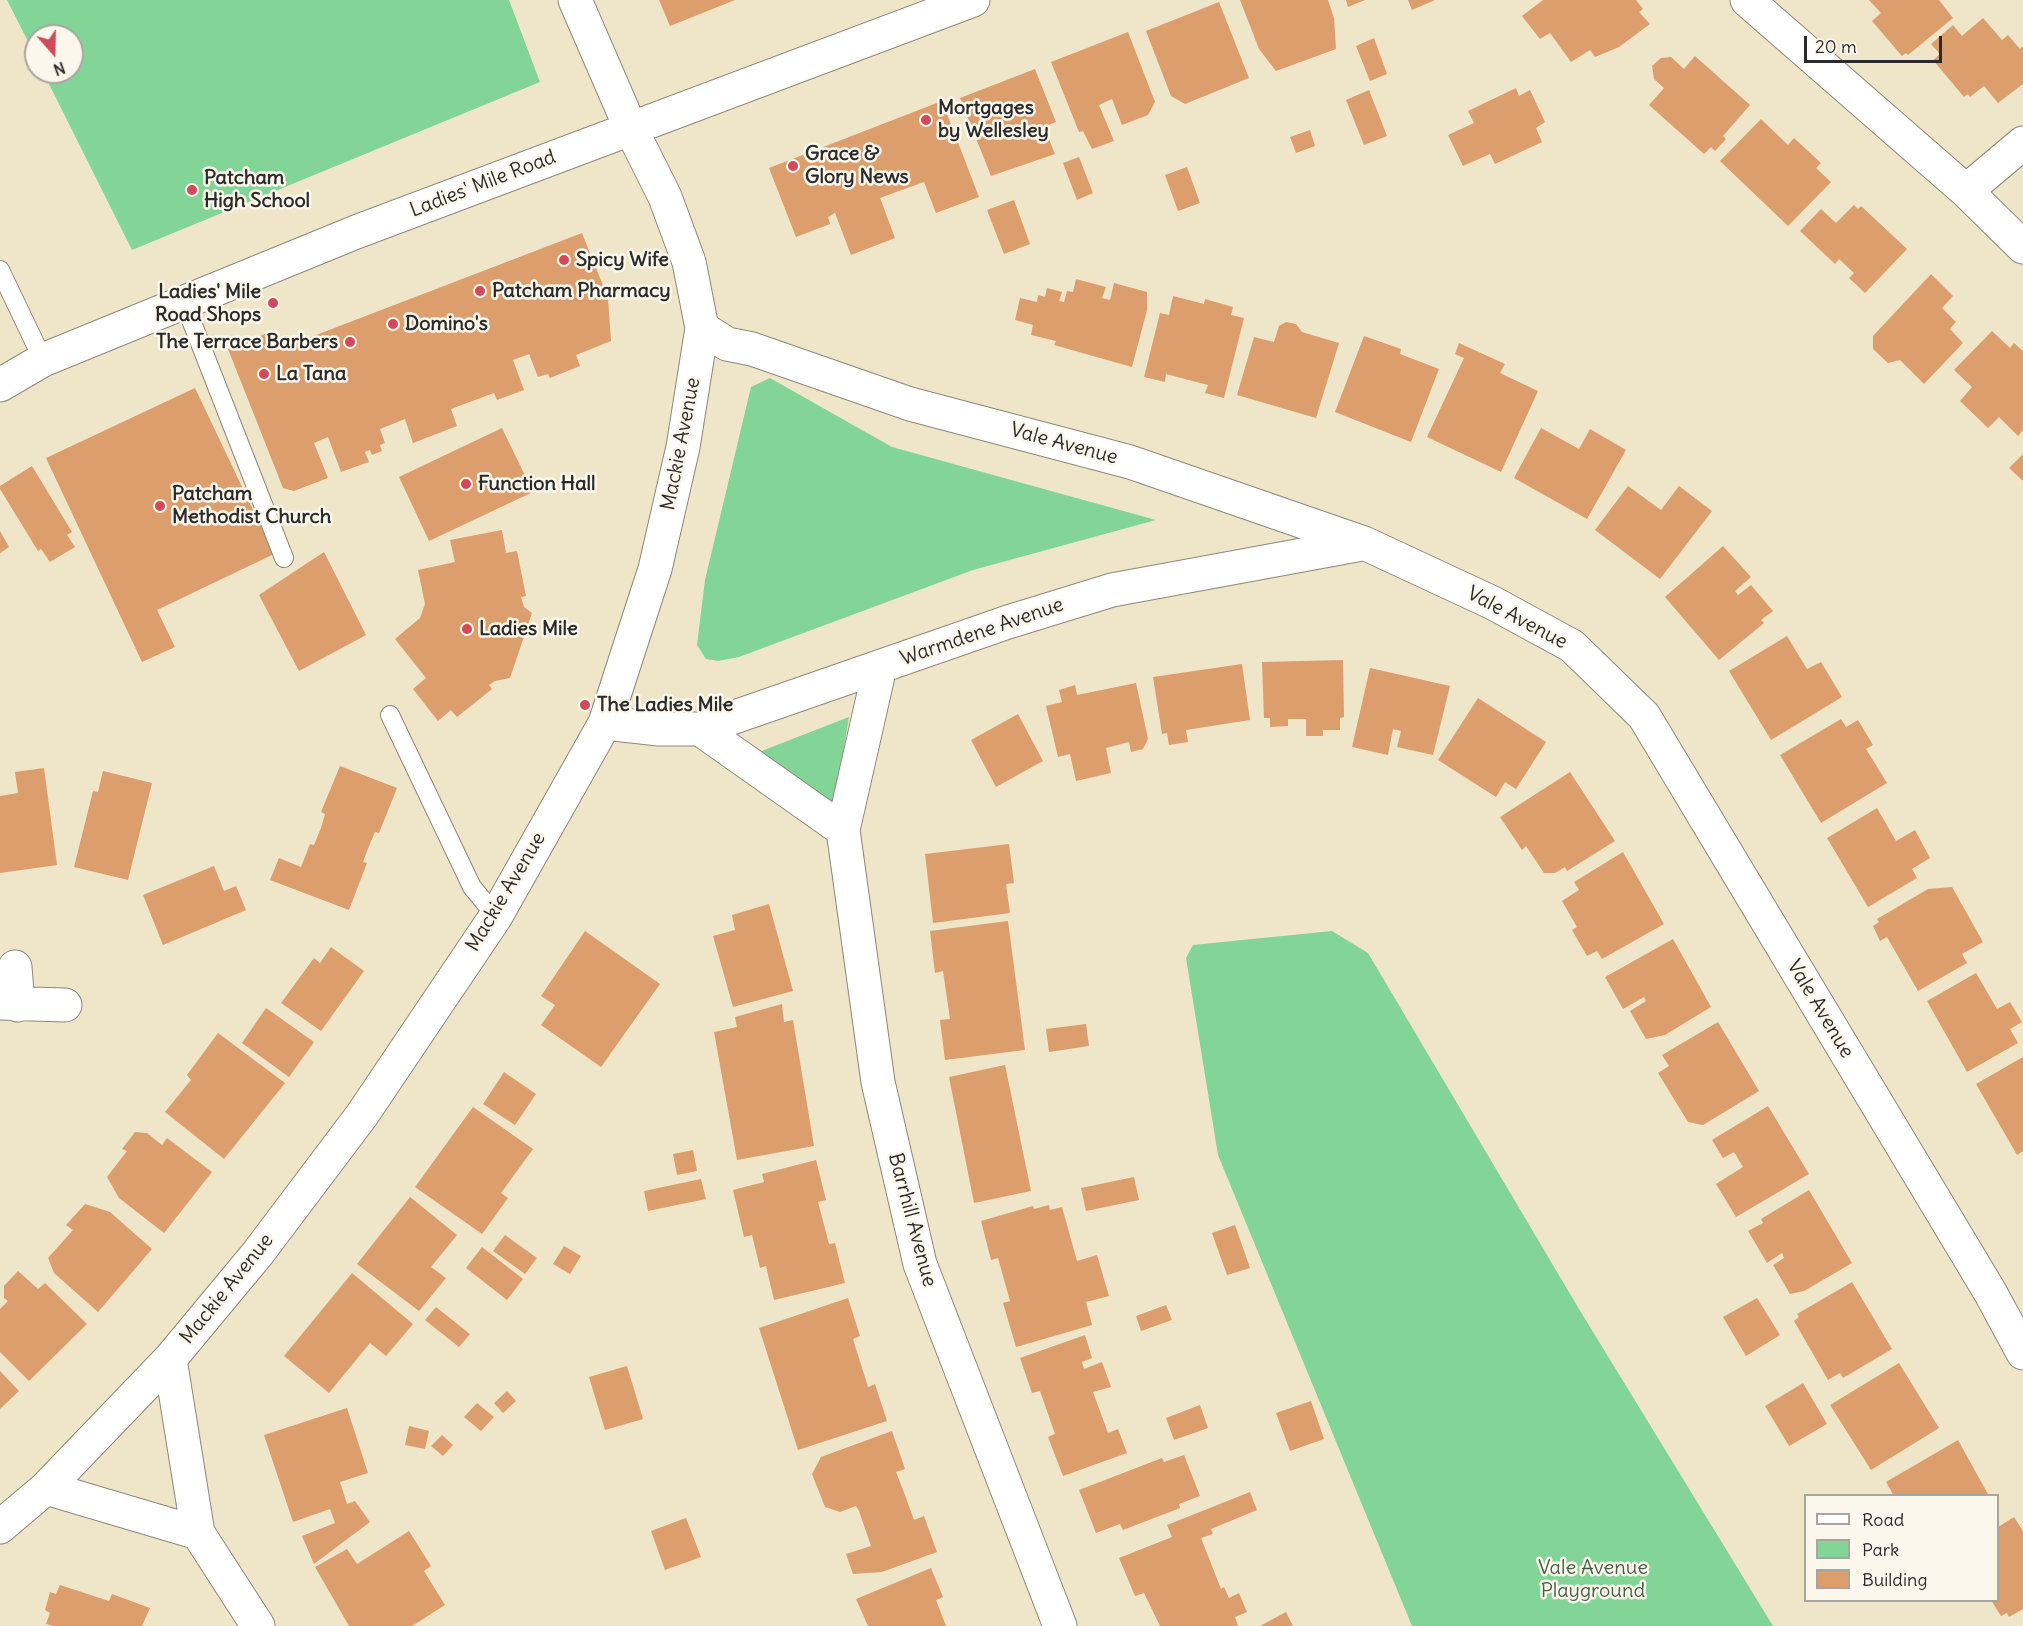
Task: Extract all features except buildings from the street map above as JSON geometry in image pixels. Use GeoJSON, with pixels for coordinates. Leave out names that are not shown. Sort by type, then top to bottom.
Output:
{"type":"FeatureCollection","features":[{"type":"Feature","properties":{"kind":"street","name":"Mackie Avenue"},"geometry":{"type":"LineString","coordinates":[[0,1527],[46,1488],[170,1359],[258,1253],[362,1115],[496,916],[605,723],[655,568],[683,447],[702,328],[689,262],[665,197],[631,129],[575,0]]}},
{"type":"Feature","properties":{"kind":"street","name":"Ladies' Mile Road"},"geometry":{"type":"LineString","coordinates":[[0,385],[43,360],[367,228],[973,0]]}},
{"type":"Feature","properties":{"kind":"street"},"geometry":{"type":"LineString","coordinates":[[1747,0],[1966,191],[2023,247]]}},
{"type":"Feature","properties":{"kind":"street"},"geometry":{"type":"LineString","coordinates":[[1966,191],[2023,143]]}},
{"type":"Feature","properties":{"kind":"street","name":"Vale Avenue"},"geometry":{"type":"LineString","coordinates":[[702,328],[727,344],[753,349],[910,404],[1130,462],[1364,543],[1493,603],[1572,646],[1644,716],[1990,1292],[2023,1353]]}},
{"type":"Feature","properties":{"kind":"street","name":"Warmdene Avenue"},"geometry":{"type":"LineString","coordinates":[[605,723],[659,729],[700,729],[1008,622],[1112,590],[1364,543]]}},
{"type":"Feature","properties":{"kind":"street","name":"Barrhill Avenue"},"geometry":{"type":"LineString","coordinates":[[880,667],[843,830],[878,1082],[920,1264],[1060,1626]]}},
{"type":"Feature","properties":{"kind":"street"},"geometry":{"type":"LineString","coordinates":[[700,729],[843,830]]}},
{"type":"Feature","properties":{"kind":"street"},"geometry":{"type":"LineString","coordinates":[[15,967],[9,1004],[65,1005]]}},
{"type":"Feature","properties":{"kind":"street"},"geometry":{"type":"LineString","coordinates":[[170,1359],[198,1533],[258,1626]]}},
{"type":"Feature","properties":{"kind":"street"},"geometry":{"type":"LineString","coordinates":[[46,1488],[198,1533]]}},
{"type":"Feature","properties":{"kind":"lane"},"geometry":{"type":"LineString","coordinates":[[0,270],[43,360]]}},
{"type":"Feature","properties":{"kind":"lane"},"geometry":{"type":"LineString","coordinates":[[184,302],[284,558]]}},
{"type":"Feature","properties":{"kind":"lane"},"geometry":{"type":"LineString","coordinates":[[390,715],[472,887],[496,916]]}},
{"type":"Feature","properties":{"kind":"green space","name":"Patcham High School"},"geometry":{"type":"Polygon","coordinates":[[[7,0],[509,0],[540,82],[132,250],[49,84],[84,84],[84,24],[24,24],[24,33],[7,0]]]}},
{"type":"Feature","properties":{"kind":"green space"},"geometry":{"type":"Polygon","coordinates":[[[770,378],[892,447],[1156,520],[973,570],[739,657],[718,661],[706,659],[697,645],[705,580],[751,387],[770,378]]]}},
{"type":"Feature","properties":{"kind":"green space"},"geometry":{"type":"Polygon","coordinates":[[[849,717],[833,813],[759,752],[849,717]]]}},
{"type":"Feature","properties":{"kind":"green space","name":"Vale Avenue Playground"},"geometry":{"type":"Polygon","coordinates":[[[1332,931],[1368,953],[1579,1309],[1773,1626],[1412,1626],[1218,1155],[1186,958],[1193,945],[1332,931]]]}},
{"type":"Feature","properties":{"kind":"place","name":"Mortgages by Wellesley"},"geometry":{"type":"Point","coordinates":[926,120]}},
{"type":"Feature","properties":{"kind":"place","name":"Grace & Glory News"},"geometry":{"type":"Point","coordinates":[793,166]}},
{"type":"Feature","properties":{"kind":"place","name":"Patcham High School"},"geometry":{"type":"Point","coordinates":[192,190]}},
{"type":"Feature","properties":{"kind":"place","name":"Spicy Wife"},"geometry":{"type":"Point","coordinates":[564,260]}},
{"type":"Feature","properties":{"kind":"place","name":"Patcham Pharmacy"},"geometry":{"type":"Point","coordinates":[480,291]}},
{"type":"Feature","properties":{"kind":"place","name":"Ladies' Mile Road Shops"},"geometry":{"type":"Point","coordinates":[273,303]}},
{"type":"Feature","properties":{"kind":"place","name":"Domino's"},"geometry":{"type":"Point","coordinates":[393,324]}},
{"type":"Feature","properties":{"kind":"place","name":"The Terrace Barbers"},"geometry":{"type":"Point","coordinates":[350,342]}},
{"type":"Feature","properties":{"kind":"place","name":"La Tana"},"geometry":{"type":"Point","coordinates":[264,374]}},
{"type":"Feature","properties":{"kind":"place","name":"Function Hall"},"geometry":{"type":"Point","coordinates":[466,484]}},
{"type":"Feature","properties":{"kind":"place","name":"Patcham Methodist Church"},"geometry":{"type":"Point","coordinates":[160,506]}},
{"type":"Feature","properties":{"kind":"place","name":"Ladies Mile"},"geometry":{"type":"Point","coordinates":[467,629]}},
{"type":"Feature","properties":{"kind":"place","name":"The Ladies Mile"},"geometry":{"type":"Point","coordinates":[585,705]}}]}
